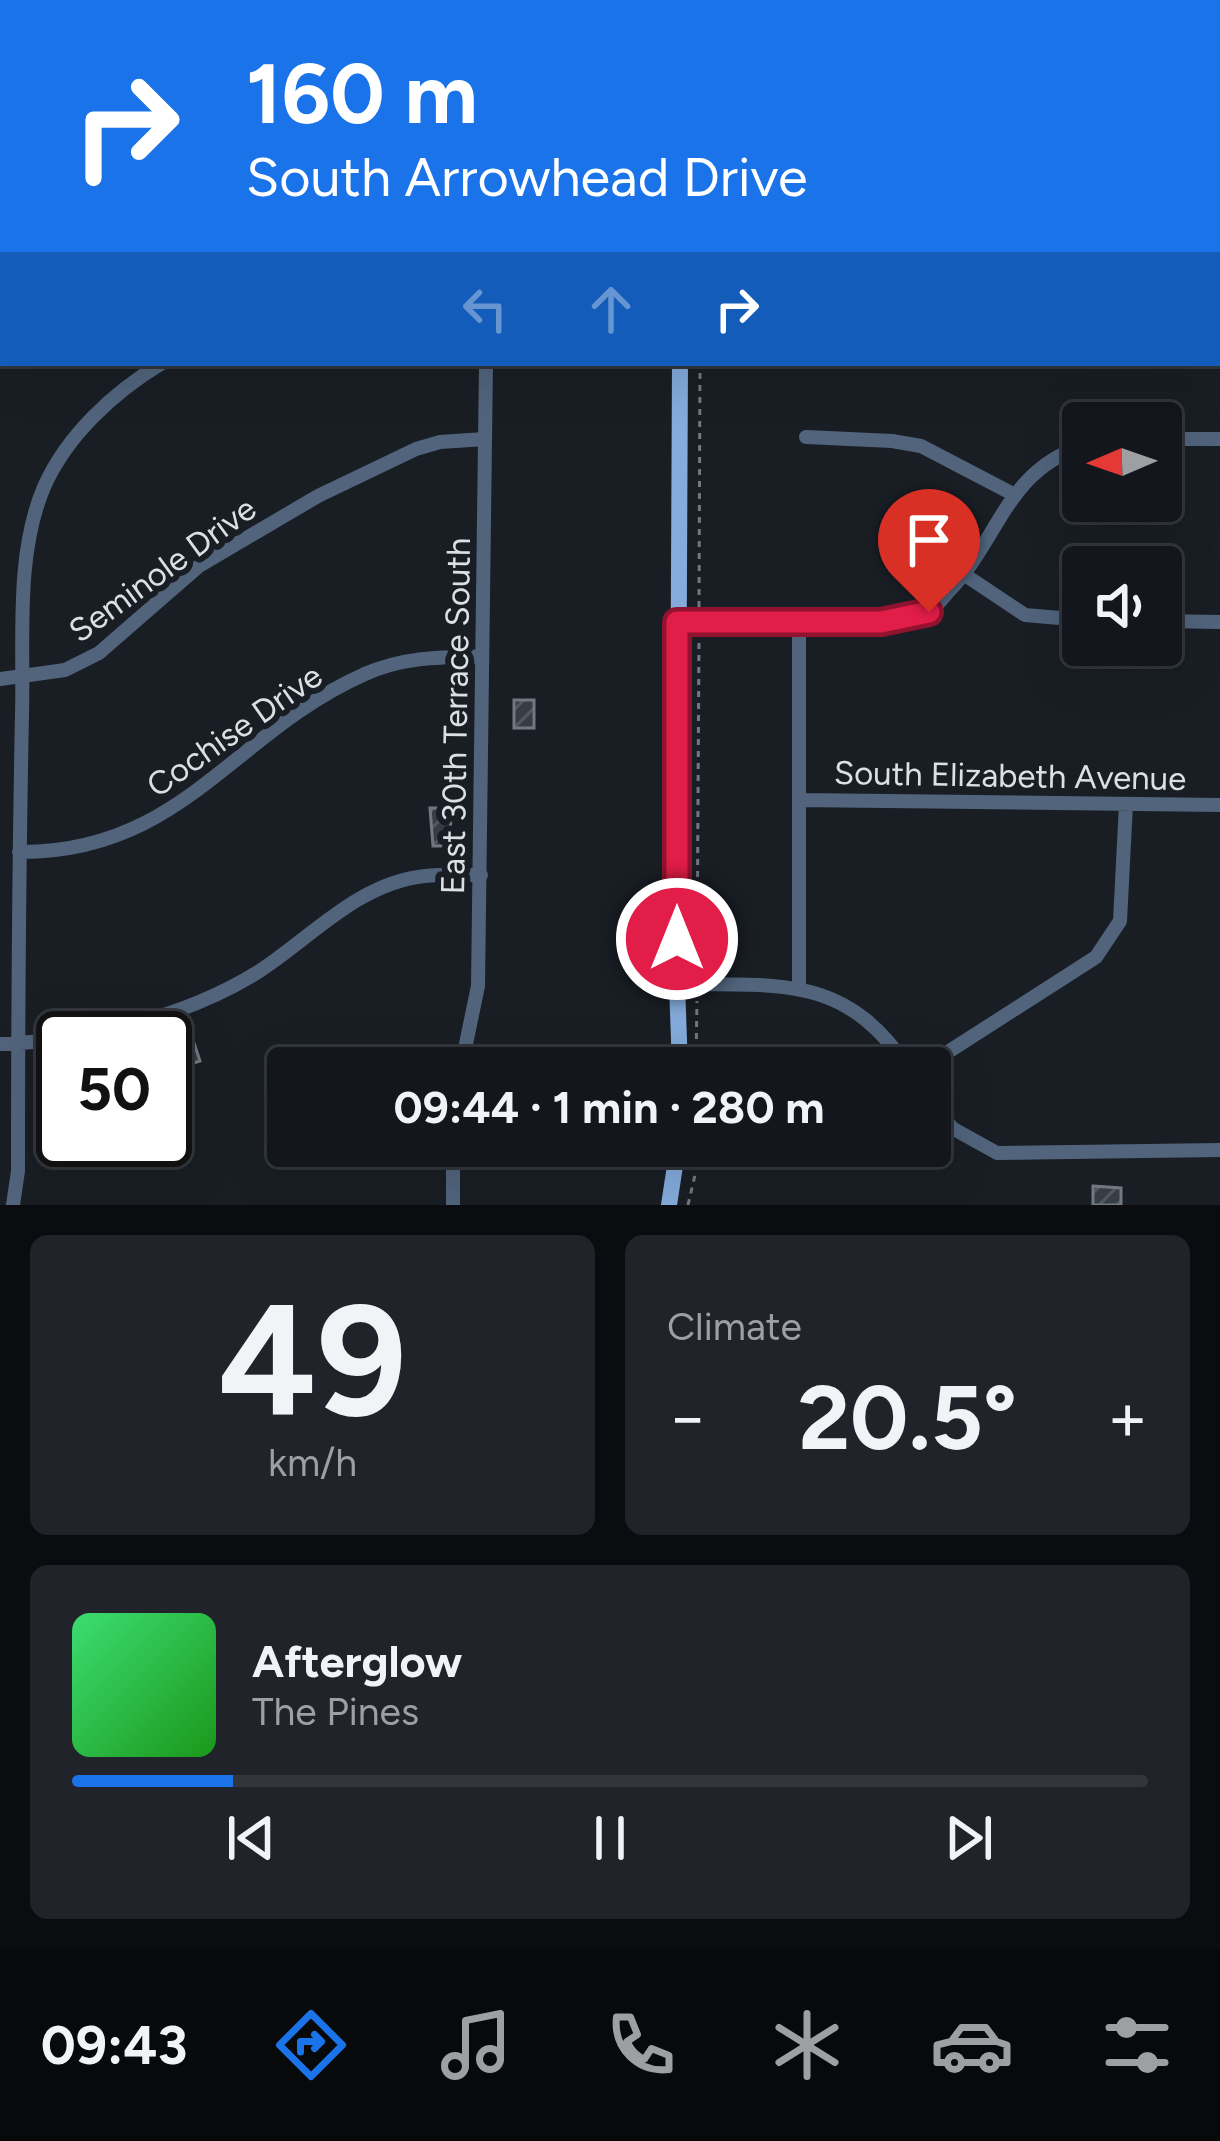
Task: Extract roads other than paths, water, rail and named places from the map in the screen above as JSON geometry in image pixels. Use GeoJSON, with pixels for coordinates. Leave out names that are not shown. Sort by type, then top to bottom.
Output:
{"type":"FeatureCollection","features":[{"type":"Feature","properties":{"kind":"main road"},"geometry":{"type":"LineString","coordinates":[[679,1047],[680,366]]}},
{"type":"Feature","properties":{"kind":"main road"},"geometry":{"type":"LineString","coordinates":[[669,1205],[675,1167]]}},
{"type":"Feature","properties":{"kind":"street"},"geometry":{"type":"LineString","coordinates":[[13,1205],[18,1172],[19,852],[27,557],[44,487],[76,435],[158,366]]}},
{"type":"Feature","properties":{"kind":"street","name":"East 30th Terrace South"},"geometry":{"type":"LineString","coordinates":[[465,1047],[478,986],[486,366]]}},
{"type":"Feature","properties":{"kind":"street"},"geometry":{"type":"LineString","coordinates":[[806,437],[921,446],[1013,494]]}},
{"type":"Feature","properties":{"kind":"street","name":"Seminole Drive"},"geometry":{"type":"LineString","coordinates":[[0,679],[65,670],[99,653],[199,566],[318,496],[416,449],[485,439]]}},
{"type":"Feature","properties":{"kind":"street"},"geometry":{"type":"LineString","coordinates":[[1182,439],[1220,440]]}},
{"type":"Feature","properties":{"kind":"street"},"geometry":{"type":"LineString","coordinates":[[677,622],[881,622],[929,612],[965,575],[1013,494],[1062,453]]}},
{"type":"Feature","properties":{"kind":"street"},"geometry":{"type":"LineString","coordinates":[[965,575],[1025,615],[1062,618]]}},
{"type":"Feature","properties":{"kind":"street"},"geometry":{"type":"LineString","coordinates":[[1182,621],[1220,622]]}},
{"type":"Feature","properties":{"kind":"street"},"geometry":{"type":"LineString","coordinates":[[799,622],[799,987]]}},
{"type":"Feature","properties":{"kind":"street","name":"Cochise Drive"},"geometry":{"type":"LineString","coordinates":[[19,852],[85,847],[152,821],[193,797],[266,736],[367,673],[424,657],[482,656]]}},
{"type":"Feature","properties":{"kind":"street","name":"South Elizabeth Avenue"},"geometry":{"type":"LineString","coordinates":[[799,800],[1220,805]]}},
{"type":"Feature","properties":{"kind":"street"},"geometry":{"type":"LineString","coordinates":[[951,1050],[1096,957],[1120,921],[1126,804]]}},
{"type":"Feature","properties":{"kind":"street"},"geometry":{"type":"LineString","coordinates":[[0,1044],[100,1031],[177,1010],[258,971],[373,890],[422,876],[481,874]]}},
{"type":"Feature","properties":{"kind":"street"},"geometry":{"type":"LineString","coordinates":[[677,984],[799,987],[863,1014],[890,1047]]}},
{"type":"Feature","properties":{"kind":"street"},"geometry":{"type":"LineString","coordinates":[[951,1126],[997,1153],[1220,1150]]}},
{"type":"Feature","properties":{"kind":"street"},"geometry":{"type":"LineString","coordinates":[[453,1167],[453,1205]]}}]}
